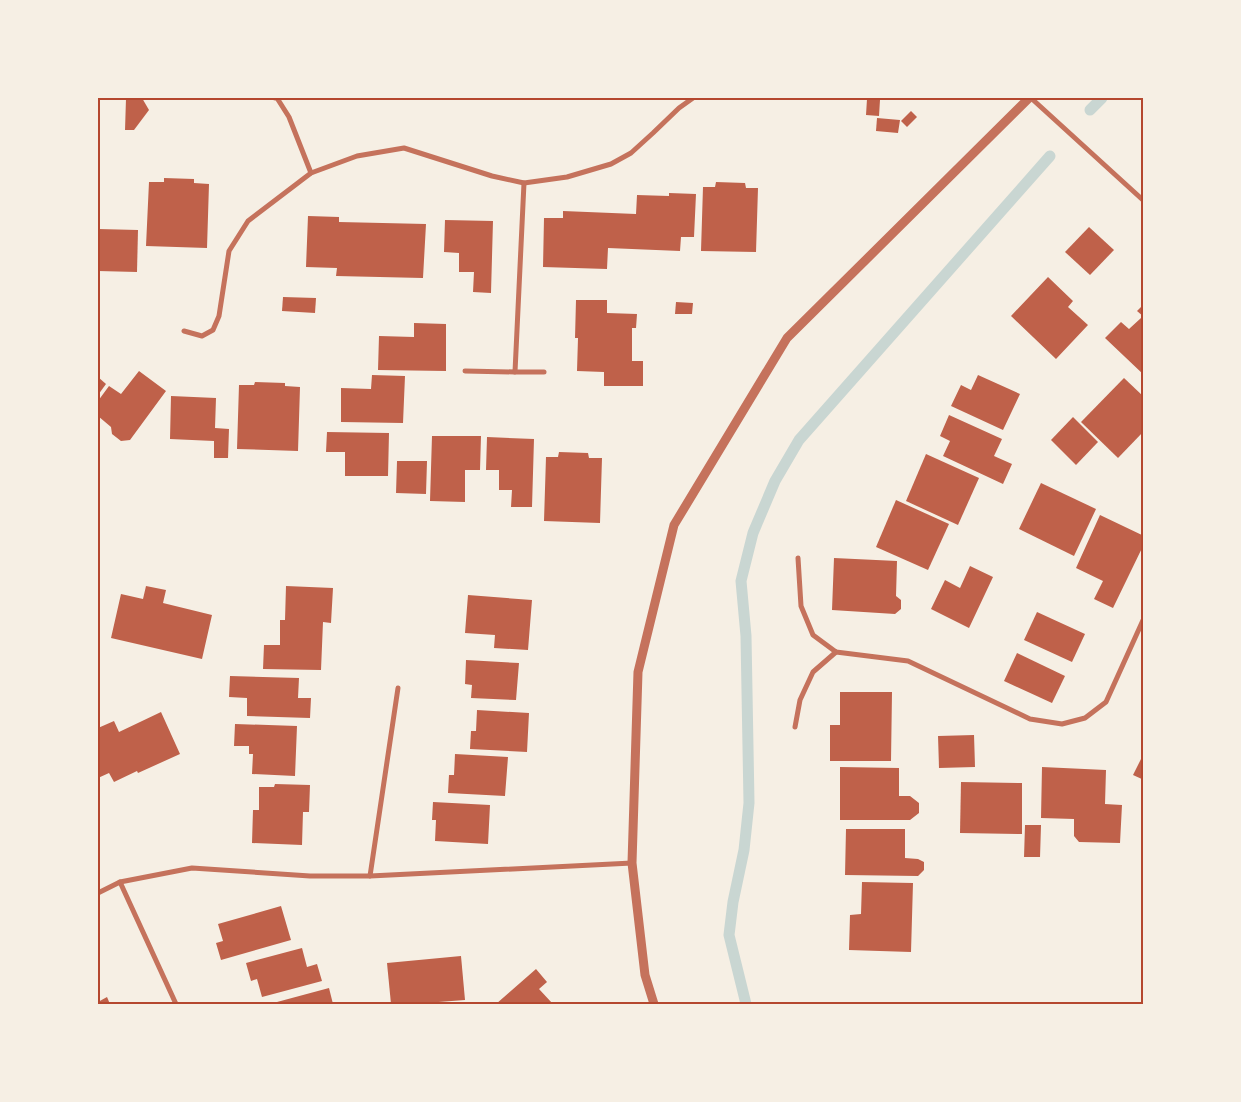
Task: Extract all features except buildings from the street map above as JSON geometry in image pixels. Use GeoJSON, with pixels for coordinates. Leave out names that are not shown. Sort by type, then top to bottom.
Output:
{"type":"FeatureCollection","features":[{"type":"Feature","properties":{"kind":"street"},"geometry":{"type":"LineString","coordinates":[[275,98],[277,98],[289,117],[311,173]]}},
{"type":"Feature","properties":{"kind":"street"},"geometry":{"type":"LineString","coordinates":[[184,332],[202,336],[213,330],[219,316],[229,251],[248,221],[311,173],[357,156],[404,148],[492,176],[524,183],[567,177],[611,164],[630,153],[679,108],[693,98]]}},
{"type":"Feature","properties":{"kind":"street"},"geometry":{"type":"LineString","coordinates":[[654,1004],[645,975],[632,863],[638,672],[674,525],[787,338],[1030,98],[1144,201]]}},
{"type":"Feature","properties":{"kind":"street"},"geometry":{"type":"LineString","coordinates":[[515,372],[524,183]]}},
{"type":"Feature","properties":{"kind":"street"},"geometry":{"type":"LineString","coordinates":[[465,371],[544,372]]}},
{"type":"Feature","properties":{"kind":"street"},"geometry":{"type":"LineString","coordinates":[[798,558],[801,606],[813,635],[836,652],[908,661],[1030,719],[1062,724],[1085,718],[1106,702],[1144,618]]}},
{"type":"Feature","properties":{"kind":"street"},"geometry":{"type":"LineString","coordinates":[[795,727],[800,700],[813,672],[836,652]]}},
{"type":"Feature","properties":{"kind":"street"},"geometry":{"type":"LineString","coordinates":[[370,876],[398,688]]}},
{"type":"Feature","properties":{"kind":"street"},"geometry":{"type":"LineString","coordinates":[[98,893],[120,882],[192,868],[310,876],[370,876],[632,863]]}},
{"type":"Feature","properties":{"kind":"street"},"geometry":{"type":"LineString","coordinates":[[120,882],[176,1004]]}},
{"type":"Feature","properties":{"kind":"waterway"},"geometry":{"type":"LineString","coordinates":[[1090,110],[1102,98]]}},
{"type":"Feature","properties":{"kind":"waterway"},"geometry":{"type":"LineString","coordinates":[[746,1004],[729,935],[733,902],[744,850],[749,803],[746,636],[741,581],[753,533],[775,481],[799,440],[1050,156]]}}]}
